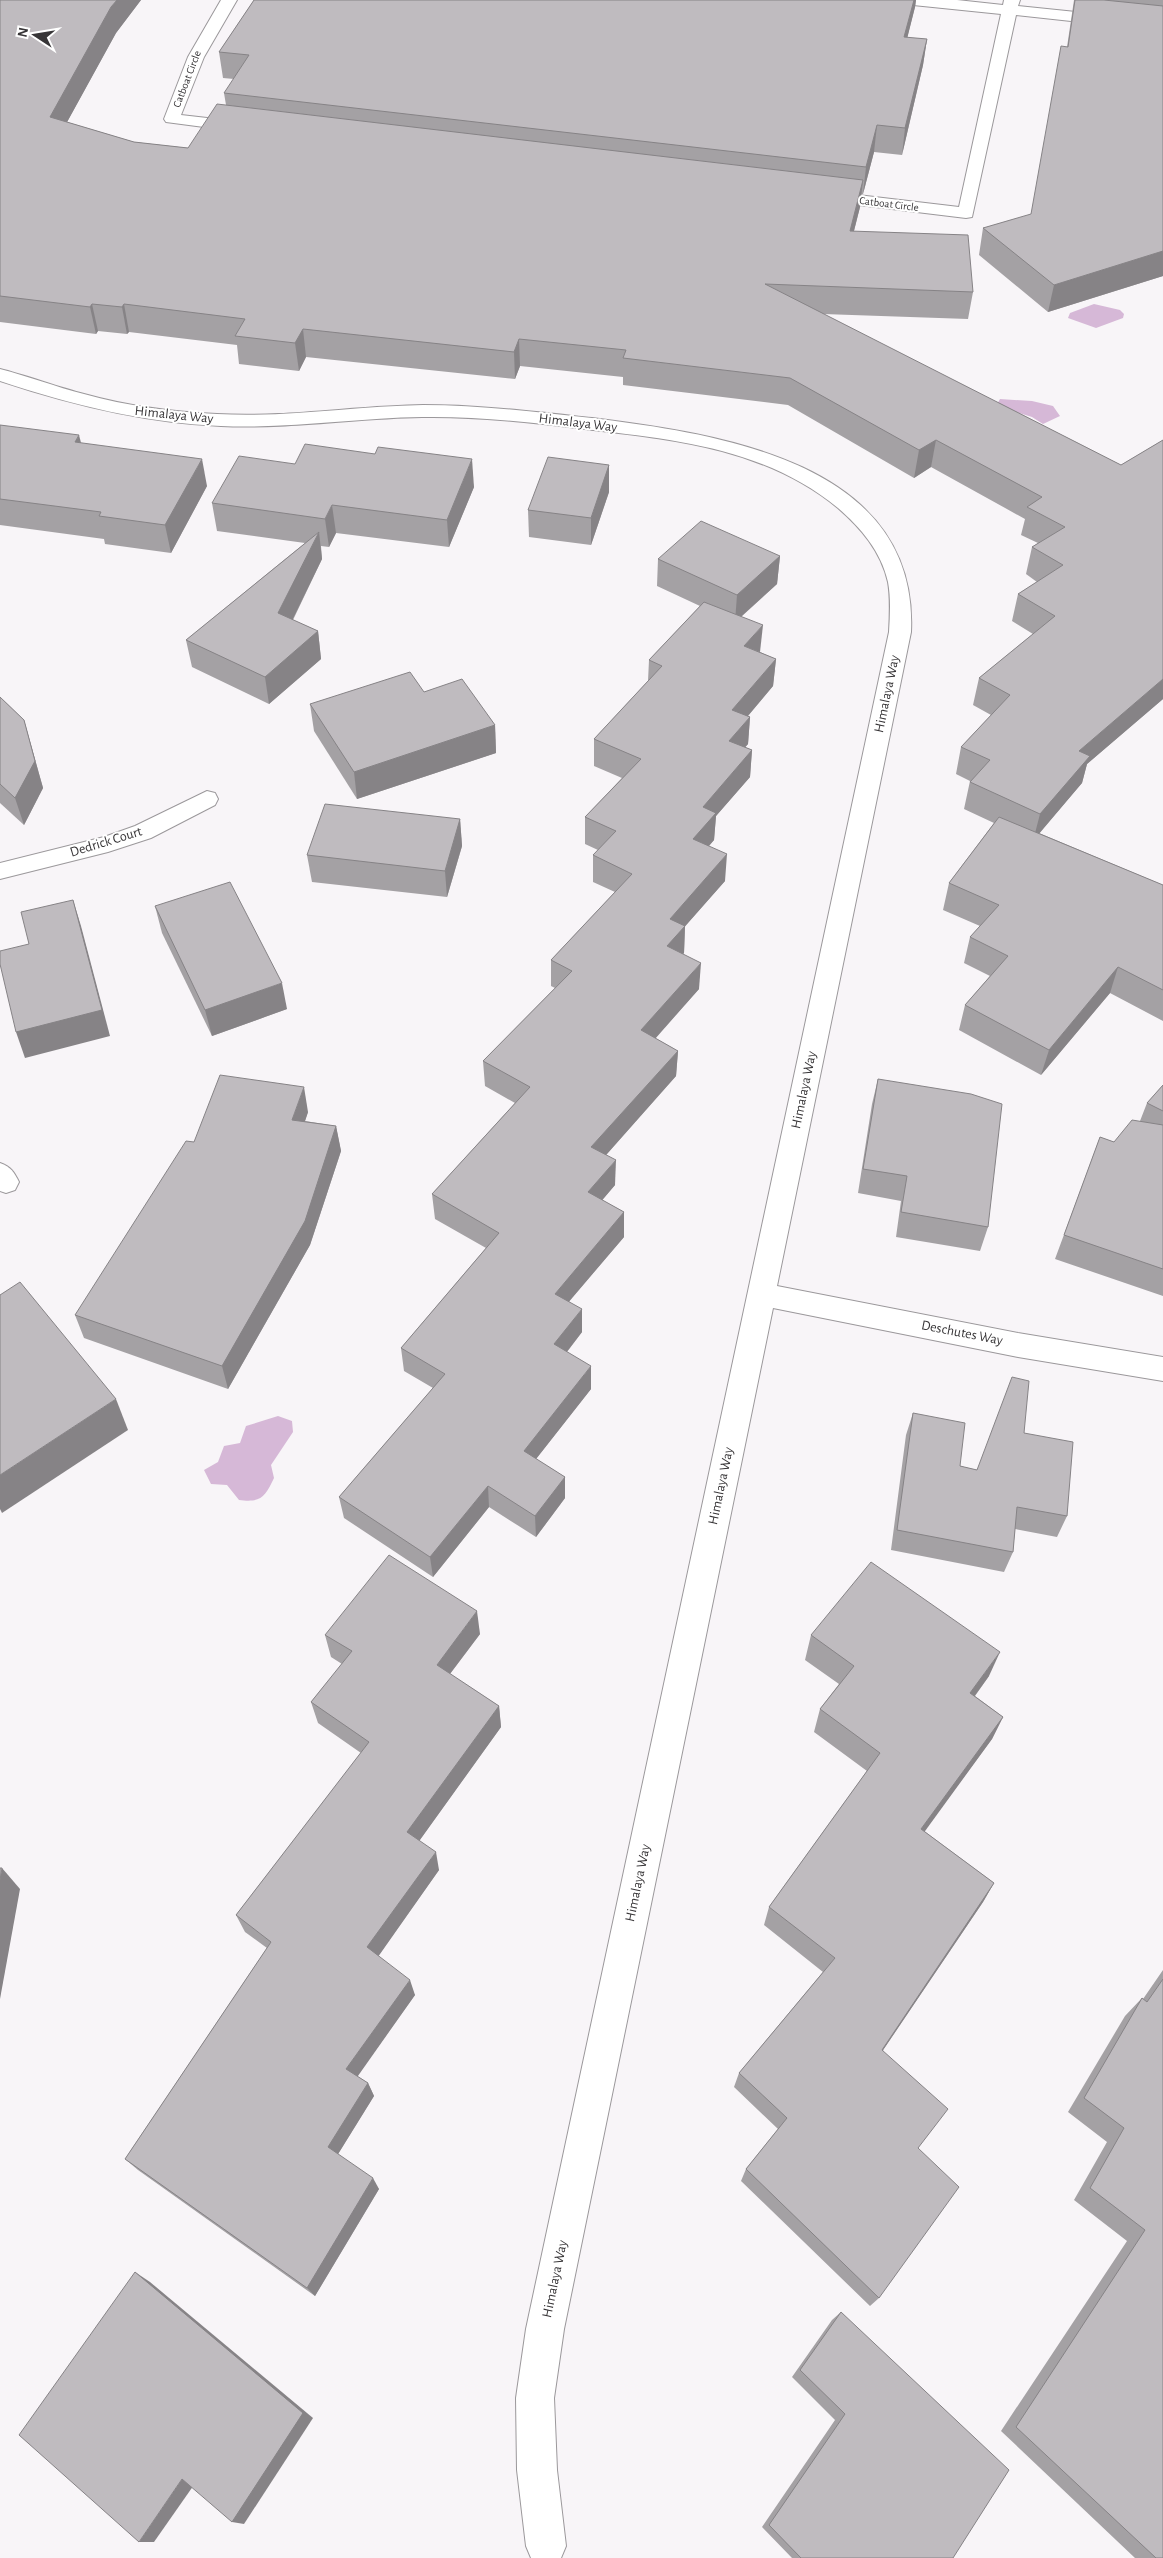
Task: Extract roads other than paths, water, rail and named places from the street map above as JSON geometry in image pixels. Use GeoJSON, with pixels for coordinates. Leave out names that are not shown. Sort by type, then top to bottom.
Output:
{"type":"FeatureCollection","features":[{"type":"Feature","properties":{"kind":"street","name":"Catboat Circle"},"geometry":{"type":"LineString","coordinates":[[229,0],[209,29],[190,66],[172,118],[261,129]]}},
{"type":"Feature","properties":{"kind":"street"},"geometry":{"type":"LineString","coordinates":[[913,0],[1011,5],[1163,26]]}},
{"type":"Feature","properties":{"kind":"street","name":"Catboat Circle"},"geometry":{"type":"LineString","coordinates":[[807,194],[966,213],[1011,5]]}},
{"type":"Feature","properties":{"kind":"street","name":"Himalaya Way"},"geometry":{"type":"LineString","coordinates":[[0,375],[103,406],[160,416],[220,420],[283,420],[389,412],[502,414],[673,434],[747,450],[804,474],[836,493],[871,528],[891,560],[900,588],[902,610],[900,632],[545,2329],[536,2398],[537,2470],[546,2546]]}},
{"type":"Feature","properties":{"kind":"street","name":"Dedrick Court"},"geometry":{"type":"LineString","coordinates":[[0,871],[108,844],[143,832],[207,799]]}},
{"type":"Feature","properties":{"kind":"street","name":"Deschutes Way"},"geometry":{"type":"LineString","coordinates":[[761,1294],[1018,1344],[1163,1368]]}}]}
